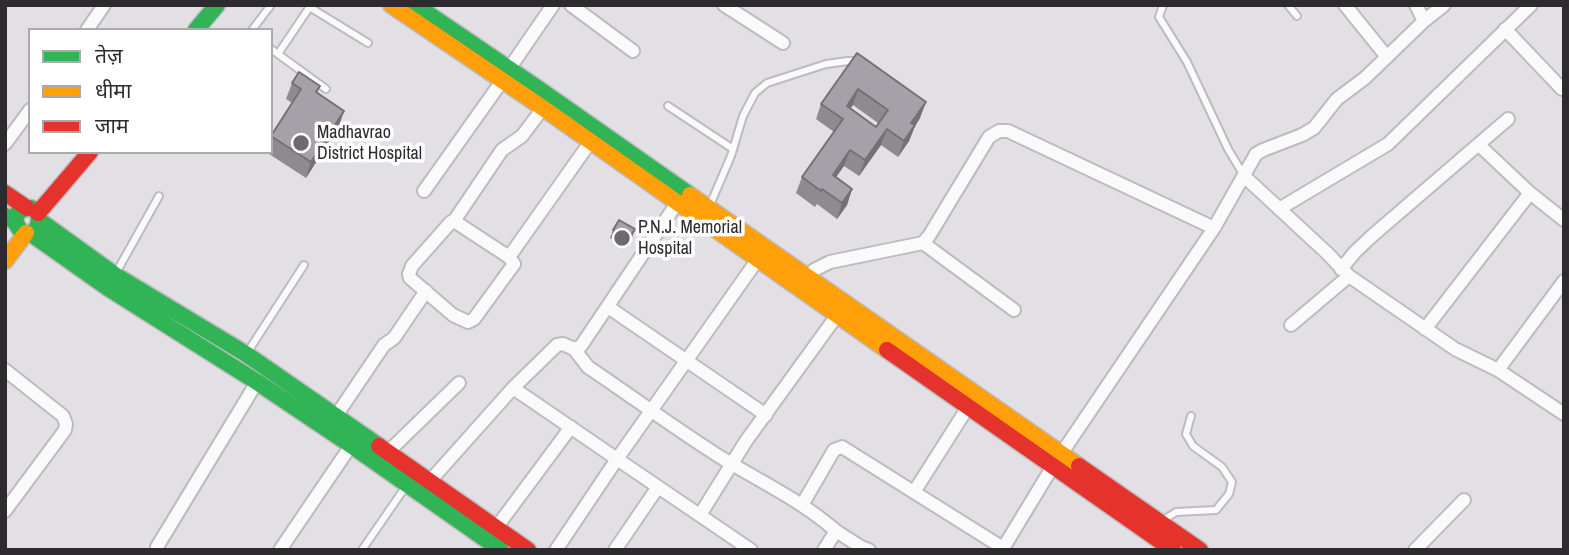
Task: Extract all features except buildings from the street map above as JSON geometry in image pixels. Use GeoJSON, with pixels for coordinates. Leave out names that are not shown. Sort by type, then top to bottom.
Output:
{"type":"FeatureCollection","features":[{"type":"Feature","properties":{"kind":"main road"},"geometry":{"type":"LineString","coordinates":[[198,28],[218,5]]}},
{"type":"Feature","properties":{"kind":"main road"},"geometry":{"type":"LineString","coordinates":[[391,5],[506,75],[708,209],[740,238],[758,259],[968,407],[1161,523],[1200,550]]}},
{"type":"Feature","properties":{"kind":"main road"},"geometry":{"type":"LineString","coordinates":[[415,5],[506,75],[543,108],[677,203],[808,278],[1057,460],[1173,550]]}},
{"type":"Feature","properties":{"kind":"main road"},"geometry":{"type":"LineString","coordinates":[[5,261],[26,221],[88,154]]}},
{"type":"Feature","properties":{"kind":"main road"},"geometry":{"type":"LineString","coordinates":[[5,192],[26,221],[108,288],[257,382],[356,439],[388,452],[528,550]]}},
{"type":"Feature","properties":{"kind":"main road"},"geometry":{"type":"LineString","coordinates":[[26,221],[246,354],[336,416],[356,439],[407,484],[501,550]]}},
{"type":"Feature","properties":{"kind":"street"},"geometry":{"type":"LineString","coordinates":[[88,28],[104,5]]}},
{"type":"Feature","properties":{"kind":"street"},"geometry":{"type":"LineString","coordinates":[[424,191],[552,5]]}},
{"type":"Feature","properties":{"kind":"street"},"geometry":{"type":"LineString","coordinates":[[571,5],[634,51]]}},
{"type":"Feature","properties":{"kind":"street"},"geometry":{"type":"LineString","coordinates":[[724,5],[783,43]]}},
{"type":"Feature","properties":{"kind":"street"},"geometry":{"type":"LineString","coordinates":[[1345,5],[1387,57]]}},
{"type":"Feature","properties":{"kind":"street"},"geometry":{"type":"LineString","coordinates":[[1416,5],[1424,21]]}},
{"type":"Feature","properties":{"kind":"street"},"geometry":{"type":"LineString","coordinates":[[802,505],[834,450],[842,447],[1002,549],[1057,460],[1214,228],[1256,155],[1314,128],[1337,99],[1365,78],[1444,5]]}},
{"type":"Feature","properties":{"kind":"street"},"geometry":{"type":"LineString","coordinates":[[1279,209],[1388,144],[1531,5]]}},
{"type":"Feature","properties":{"kind":"street"},"geometry":{"type":"LineString","coordinates":[[1505,29],[1562,89]]}},
{"type":"Feature","properties":{"kind":"street"},"geometry":{"type":"LineString","coordinates":[[454,221],[514,262],[513,267],[471,321],[464,321],[453,315],[410,278],[410,270],[454,221],[502,150],[522,136],[543,108]]}},
{"type":"Feature","properties":{"kind":"street"},"geometry":{"type":"LineString","coordinates":[[5,144],[28,113]]}},
{"type":"Feature","properties":{"kind":"street"},"geometry":{"type":"LineString","coordinates":[[1292,325],[1345,272],[1355,252],[1508,118]]}},
{"type":"Feature","properties":{"kind":"street"},"geometry":{"type":"LineString","coordinates":[[808,278],[814,270],[830,262],[923,243],[989,136],[999,131],[1007,131],[1214,228]]}},
{"type":"Feature","properties":{"kind":"street"},"geometry":{"type":"LineString","coordinates":[[509,257],[591,141]]}},
{"type":"Feature","properties":{"kind":"street"},"geometry":{"type":"LineString","coordinates":[[1479,145],[1564,220]]}},
{"type":"Feature","properties":{"kind":"street"},"geometry":{"type":"LineString","coordinates":[[1245,177],[1345,272],[1424,329],[1455,349],[1498,370],[1564,414]]}},
{"type":"Feature","properties":{"kind":"street"},"geometry":{"type":"LineString","coordinates":[[1424,329],[1531,193]]}},
{"type":"Feature","properties":{"kind":"street"},"geometry":{"type":"LineString","coordinates":[[575,349],[581,346],[677,203]]}},
{"type":"Feature","properties":{"kind":"street"},"geometry":{"type":"LineString","coordinates":[[923,243],[1014,310]]}},
{"type":"Feature","properties":{"kind":"street"},"geometry":{"type":"LineString","coordinates":[[556,550],[758,259]]}},
{"type":"Feature","properties":{"kind":"street"},"geometry":{"type":"LineString","coordinates":[[1498,370],[1564,281]]}},
{"type":"Feature","properties":{"kind":"street"},"geometry":{"type":"LineString","coordinates":[[336,416],[384,345],[394,338],[426,291]]}},
{"type":"Feature","properties":{"kind":"street"},"geometry":{"type":"LineString","coordinates":[[608,307],[766,415]]}},
{"type":"Feature","properties":{"kind":"street"},"geometry":{"type":"LineString","coordinates":[[700,515],[746,441],[838,314]]}},
{"type":"Feature","properties":{"kind":"street"},"geometry":{"type":"LineString","coordinates":[[430,481],[513,388],[557,345],[563,344],[575,349],[588,367],[651,410],[869,550]]}},
{"type":"Feature","properties":{"kind":"street"},"geometry":{"type":"LineString","coordinates":[[5,370],[63,416],[66,425],[5,511]]}},
{"type":"Feature","properties":{"kind":"street"},"geometry":{"type":"LineString","coordinates":[[157,547],[257,382]]}},
{"type":"Feature","properties":{"kind":"street"},"geometry":{"type":"LineString","coordinates":[[388,452],[459,383]]}},
{"type":"Feature","properties":{"kind":"street"},"geometry":{"type":"LineString","coordinates":[[513,388],[751,550]]}},
{"type":"Feature","properties":{"kind":"street"},"geometry":{"type":"LineString","coordinates":[[914,492],[968,407]]}},
{"type":"Feature","properties":{"kind":"street"},"geometry":{"type":"LineString","coordinates":[[496,527],[571,427]]}},
{"type":"Feature","properties":{"kind":"street"},"geometry":{"type":"LineString","coordinates":[[280,550],[356,439]]}},
{"type":"Feature","properties":{"kind":"street"},"geometry":{"type":"LineString","coordinates":[[615,550],[658,487]]}},
{"type":"Feature","properties":{"kind":"street"},"geometry":{"type":"LineString","coordinates":[[1415,550],[1464,500]]}},
{"type":"Feature","properties":{"kind":"street"},"geometry":{"type":"LineString","coordinates":[[824,550],[836,531]]}},
{"type":"Feature","properties":{"kind":"lane"},"geometry":{"type":"LineString","coordinates":[[254,28],[271,5]]}},
{"type":"Feature","properties":{"kind":"lane"},"geometry":{"type":"LineString","coordinates":[[1163,5],[1159,17],[1187,62],[1228,149],[1245,177]]}},
{"type":"Feature","properties":{"kind":"lane"},"geometry":{"type":"LineString","coordinates":[[1288,5],[1297,16]]}},
{"type":"Feature","properties":{"kind":"lane"},"geometry":{"type":"LineString","coordinates":[[278,54],[311,6],[368,43]]}},
{"type":"Feature","properties":{"kind":"lane"},"geometry":{"type":"LineString","coordinates":[[273,50],[326,89]]}},
{"type":"Feature","properties":{"kind":"lane"},"geometry":{"type":"LineString","coordinates":[[708,209],[733,149],[743,116],[755,93],[767,83],[827,64],[861,61],[869,66]]}},
{"type":"Feature","properties":{"kind":"lane"},"geometry":{"type":"LineString","coordinates":[[668,106],[733,149]]}},
{"type":"Feature","properties":{"kind":"lane"},"geometry":{"type":"LineString","coordinates":[[115,275],[159,196]]}},
{"type":"Feature","properties":{"kind":"lane"},"geometry":{"type":"LineString","coordinates":[[246,354],[304,265]]}},
{"type":"Feature","properties":{"kind":"lane"},"geometry":{"type":"LineString","coordinates":[[1161,523],[1175,512],[1216,510],[1229,494],[1232,482],[1222,467],[1193,446],[1186,434],[1191,416]]}},
{"type":"Feature","properties":{"kind":"lane"},"geometry":{"type":"LineString","coordinates":[[362,550],[407,484]]}},
{"type":"Feature","properties":{"kind":"traffic: fast"},"geometry":{"type":"LineString","coordinates":[[198,28],[217,5]]}},
{"type":"Feature","properties":{"kind":"traffic: fast"},"geometry":{"type":"LineString","coordinates":[[415,5],[690,195]]}},
{"type":"Feature","properties":{"kind":"traffic: fast"},"geometry":{"type":"LineString","coordinates":[[5,216],[14,221],[20,230],[32,233],[38,225],[38,214],[31,208],[24,209],[18,212],[15,222]]}},
{"type":"Feature","properties":{"kind":"traffic: fast"},"geometry":{"type":"LineString","coordinates":[[40,221],[115,275],[246,354],[379,446]]}},
{"type":"Feature","properties":{"kind":"traffic: fast"},"geometry":{"type":"LineString","coordinates":[[30,233],[108,288],[351,445],[501,550]]}},
{"type":"Feature","properties":{"kind":"traffic: slow"},"geometry":{"type":"LineString","coordinates":[[391,5],[543,108],[887,350]]}},
{"type":"Feature","properties":{"kind":"traffic: slow"},"geometry":{"type":"LineString","coordinates":[[690,195],[1079,466]]}},
{"type":"Feature","properties":{"kind":"traffic: slow"},"geometry":{"type":"LineString","coordinates":[[5,261],[26,233]]}},
{"type":"Feature","properties":{"kind":"traffic: jam"},"geometry":{"type":"LineString","coordinates":[[38,213],[88,154]]}},
{"type":"Feature","properties":{"kind":"traffic: jam"},"geometry":{"type":"LineString","coordinates":[[5,193],[27,208]]}},
{"type":"Feature","properties":{"kind":"traffic: jam"},"geometry":{"type":"LineString","coordinates":[[887,350],[1173,550]]}},
{"type":"Feature","properties":{"kind":"traffic: jam"},"geometry":{"type":"LineString","coordinates":[[379,446],[528,550]]}},
{"type":"Feature","properties":{"kind":"traffic: jam"},"geometry":{"type":"LineString","coordinates":[[1079,466],[1200,550]]}},
{"type":"Feature","properties":{"kind":"place","name":"Madhavrao District Hospital"},"geometry":{"type":"Point","coordinates":[301,143]}},
{"type":"Feature","properties":{"kind":"place","name":"P.N.J. Memorial Hospital"},"geometry":{"type":"Point","coordinates":[622,238]}}]}
